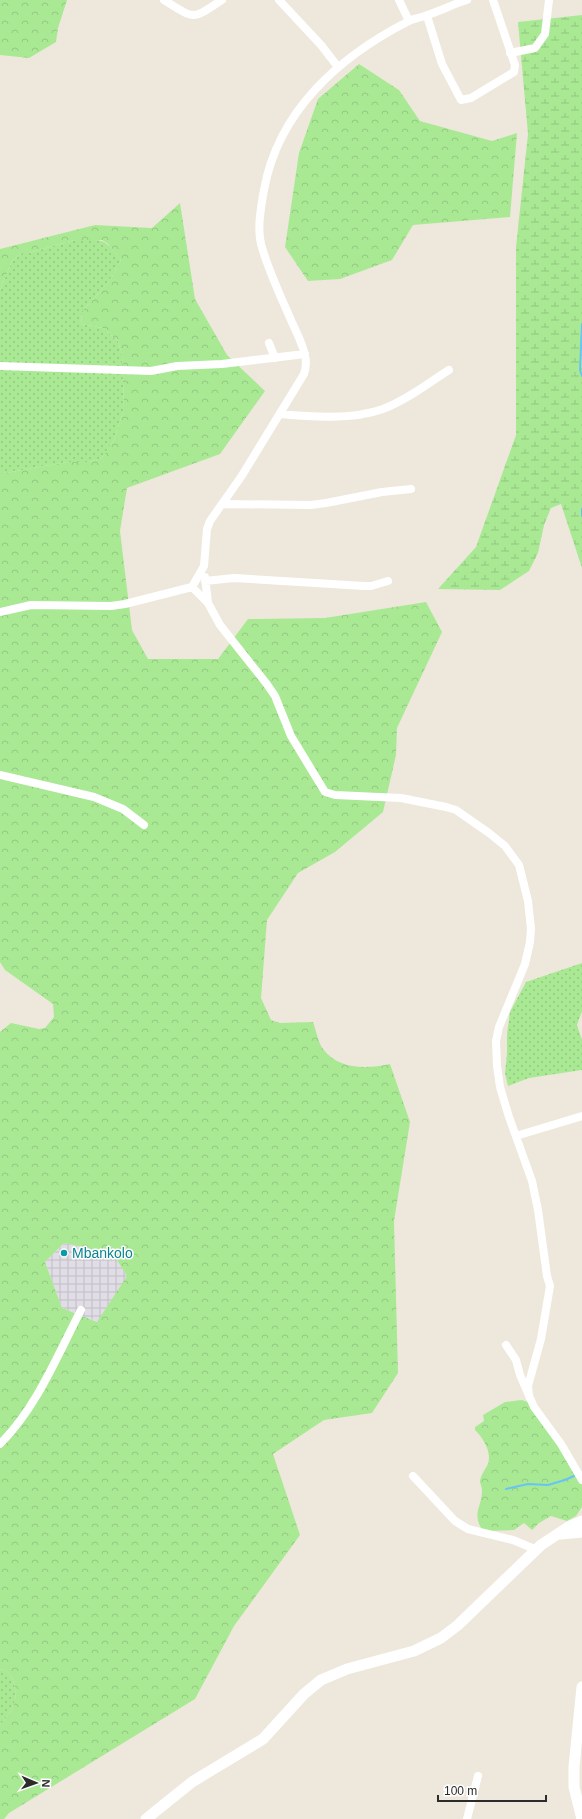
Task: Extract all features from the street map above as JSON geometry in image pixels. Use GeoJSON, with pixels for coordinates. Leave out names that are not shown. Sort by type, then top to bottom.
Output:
{"type":"FeatureCollection","features":[{"type":"Feature","properties":{"kind":"street"},"geometry":{"type":"LineString","coordinates":[[164,0],[190,16],[202,14],[222,0]]}},
{"type":"Feature","properties":{"kind":"street"},"geometry":{"type":"LineString","coordinates":[[279,0],[321,45],[338,67]]}},
{"type":"Feature","properties":{"kind":"street"},"geometry":{"type":"LineString","coordinates":[[399,0],[409,21]]}},
{"type":"Feature","properties":{"kind":"street"},"geometry":{"type":"LineString","coordinates":[[208,603],[204,566],[207,528],[280,414],[304,374],[306,366],[305,354],[277,289],[261,242],[262,204],[270,163],[284,130],[304,100],[338,67],[354,54],[409,21],[427,16],[467,0]]}},
{"type":"Feature","properties":{"kind":"street"},"geometry":{"type":"LineString","coordinates":[[427,16],[442,64],[461,100],[471,98],[514,72],[515,65],[494,0]]}},
{"type":"Feature","properties":{"kind":"street"},"geometry":{"type":"LineString","coordinates":[[510,53],[535,48],[545,34],[549,0]]}},
{"type":"Feature","properties":{"kind":"street"},"geometry":{"type":"LineString","coordinates":[[269,343],[275,358]]}},
{"type":"Feature","properties":{"kind":"street"},"geometry":{"type":"LineString","coordinates":[[0,366],[150,371],[177,366],[222,364],[305,354]]}},
{"type":"Feature","properties":{"kind":"street"},"geometry":{"type":"LineString","coordinates":[[280,414],[314,418],[374,412],[404,399],[449,370]]}},
{"type":"Feature","properties":{"kind":"street"},"geometry":{"type":"LineString","coordinates":[[222,504],[311,505],[382,492],[411,489]]}},
{"type":"Feature","properties":{"kind":"street"},"geometry":{"type":"LineString","coordinates":[[0,612],[31,605],[111,606],[125,604],[192,587],[204,566]]}},
{"type":"Feature","properties":{"kind":"street"},"geometry":{"type":"LineString","coordinates":[[206,581],[234,578],[364,586],[371,586],[388,581]]}},
{"type":"Feature","properties":{"kind":"street"},"geometry":{"type":"LineString","coordinates":[[192,587],[208,603],[220,625],[275,696],[291,736],[325,792],[335,795],[415,800],[456,810],[490,833],[505,846],[519,865],[528,901],[531,928],[530,942],[525,964],[498,1027],[496,1041],[500,1087],[532,1181],[538,1210],[547,1276],[550,1286],[541,1339],[528,1386],[528,1396]]}},
{"type":"Feature","properties":{"kind":"street"},"geometry":{"type":"LineString","coordinates":[[0,775],[94,797],[123,809],[144,825]]}},
{"type":"Feature","properties":{"kind":"street"},"geometry":{"type":"LineString","coordinates":[[516,1136],[582,1116]]}},
{"type":"Feature","properties":{"kind":"street"},"geometry":{"type":"LineString","coordinates":[[0,1444],[15,1428],[29,1409],[81,1310]]}},
{"type":"Feature","properties":{"kind":"street"},"geometry":{"type":"LineString","coordinates":[[506,1345],[516,1360],[528,1396],[534,1408],[561,1444],[582,1480]]}},
{"type":"Feature","properties":{"kind":"street"},"geometry":{"type":"LineString","coordinates":[[413,1476],[455,1520],[468,1529],[513,1540],[537,1550]]}},
{"type":"Feature","properties":{"kind":"street"},"geometry":{"type":"LineString","coordinates":[[146,1819],[192,1782],[263,1739],[304,1694],[322,1680],[347,1669],[414,1651],[441,1638],[458,1625],[537,1550],[554,1536],[582,1521]]}},
{"type":"Feature","properties":{"kind":"street"},"geometry":{"type":"LineString","coordinates":[[554,1536],[582,1532]]}},
{"type":"Feature","properties":{"kind":"street"},"geometry":{"type":"LineString","coordinates":[[582,1687],[574,1767],[574,1787],[582,1819]]}},
{"type":"Feature","properties":{"kind":"street"},"geometry":{"type":"LineString","coordinates":[[467,1819],[478,1776]]}},
{"type":"Feature","properties":{"kind":"shaded area"},"geometry":{"type":"Polygon","coordinates":[[[64,1243],[113,1254],[127,1276],[98,1322],[62,1308],[45,1262],[64,1243]]]}},
{"type":"Feature","properties":{"kind":"green space"},"geometry":{"type":"Polygon","coordinates":[[[0,0],[67,0],[58,28],[56,42],[29,58],[0,55],[0,0]]]}},
{"type":"Feature","properties":{"kind":"green space"},"geometry":{"type":"Polygon","coordinates":[[[582,15],[582,568],[561,504],[551,508],[544,525],[538,553],[529,571],[500,590],[438,589],[476,547],[516,435],[516,247],[528,134],[518,22],[582,15]]]}},
{"type":"Feature","properties":{"kind":"green space"},"geometry":{"type":"Polygon","coordinates":[[[359,64],[399,90],[420,121],[492,141],[517,133],[510,217],[413,225],[392,260],[340,279],[308,281],[285,247],[299,153],[318,99],[359,64]]]}},
{"type":"Feature","properties":{"kind":"green space"},"geometry":{"type":"Polygon","coordinates":[[[180,203],[195,299],[227,355],[265,391],[220,454],[127,488],[120,531],[132,630],[148,659],[218,659],[248,619],[325,618],[426,602],[442,632],[397,728],[396,755],[383,812],[335,852],[298,873],[267,920],[261,998],[271,1020],[280,1023],[313,1022],[321,1046],[329,1056],[337,1061],[362,1067],[390,1064],[410,1122],[394,1221],[398,1373],[372,1413],[324,1420],[273,1454],[300,1535],[234,1626],[195,1699],[9,1813],[4,1819],[0,1819],[0,1725],[14,1704],[15,1688],[12,1677],[9,1673],[0,1669],[0,1032],[11,1023],[39,1029],[45,1028],[54,1017],[53,1004],[5,970],[0,962],[0,474],[67,462],[89,462],[102,458],[114,440],[124,409],[122,355],[118,341],[103,328],[81,324],[82,311],[109,281],[121,260],[108,244],[102,240],[74,240],[29,253],[22,253],[12,261],[0,290],[0,249],[95,225],[152,228],[180,203]],[[64,1243],[45,1262],[62,1308],[97,1322],[127,1276],[113,1254],[64,1243]]]}},
{"type":"Feature","properties":{"kind":"green space"},"geometry":{"type":"Polygon","coordinates":[[[74,240],[102,241],[110,247],[121,260],[109,281],[82,311],[81,324],[103,328],[118,341],[122,355],[124,409],[114,440],[102,458],[89,462],[67,462],[0,474],[0,290],[12,261],[22,253],[29,253],[74,240]]]}},
{"type":"Feature","properties":{"kind":"green space"},"geometry":{"type":"Polygon","coordinates":[[[582,963],[582,1011],[577,1025],[582,1040],[582,1070],[529,1078],[508,1086],[505,1073],[510,1012],[526,982],[582,963]]]}},
{"type":"Feature","properties":{"kind":"green space"},"geometry":{"type":"Polygon","coordinates":[[[522,1400],[536,1405],[582,1483],[582,1507],[576,1516],[567,1521],[551,1516],[539,1523],[532,1530],[524,1523],[514,1530],[483,1531],[477,1515],[482,1496],[480,1481],[489,1461],[489,1457],[487,1447],[475,1430],[475,1427],[484,1421],[483,1415],[505,1402],[522,1400]]]}},
{"type":"Feature","properties":{"kind":"green space"},"geometry":{"type":"Polygon","coordinates":[[[0,1669],[5,1670],[12,1677],[15,1688],[15,1699],[11,1710],[0,1725],[0,1669]]]}},
{"type":"Feature","properties":{"kind":"waterway"},"geometry":{"type":"LineString","coordinates":[[582,324],[580,370],[582,376]]}},
{"type":"Feature","properties":{"kind":"waterway"},"geometry":{"type":"LineString","coordinates":[[582,509],[582,516]]}},
{"type":"Feature","properties":{"kind":"waterway"},"geometry":{"type":"LineString","coordinates":[[506,1489],[528,1484],[548,1485],[576,1475]]}},
{"type":"Feature","properties":{"kind":"place","name":"Mbankolo"},"geometry":{"type":"Point","coordinates":[64,1253]}}]}
